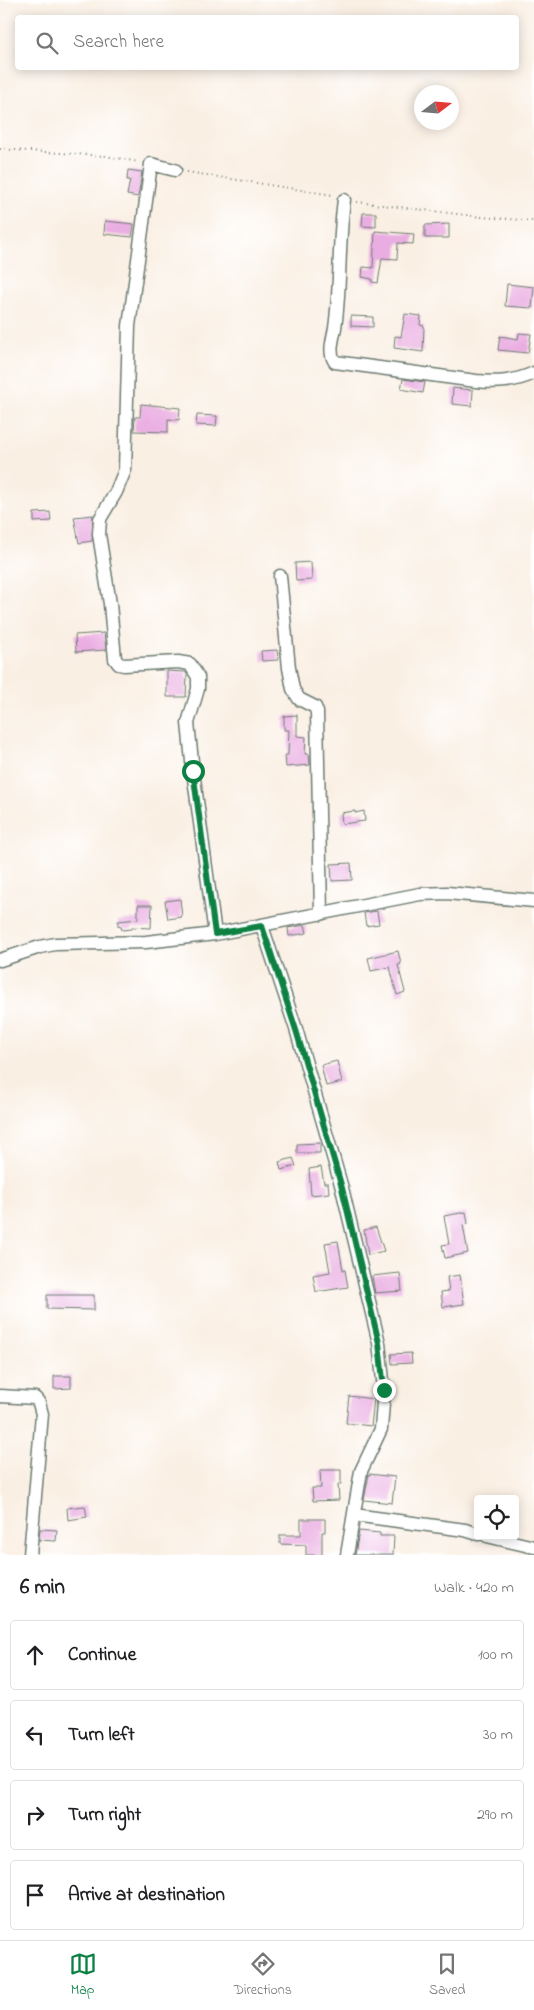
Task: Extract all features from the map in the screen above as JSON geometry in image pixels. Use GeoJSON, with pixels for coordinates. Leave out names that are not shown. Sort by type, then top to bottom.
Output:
{"type":"FeatureCollection","features":[{"type":"Feature","properties":{"kind":"street"},"geometry":{"type":"LineString","coordinates":[[175,170],[152,164],[129,326],[125,470],[116,492],[100,519],[99,534],[110,604],[115,659],[119,664],[124,665],[178,662],[190,664],[198,677],[198,689],[188,723],[215,934]]}},
{"type":"Feature","properties":{"kind":"street"},"geometry":{"type":"LineString","coordinates":[[344,200],[339,299],[331,353],[335,362],[499,383],[521,379],[534,373]]}},
{"type":"Feature","properties":{"kind":"street"},"geometry":{"type":"LineString","coordinates":[[280,576],[293,689],[299,699],[315,708],[317,712],[321,914]]}},
{"type":"Feature","properties":{"kind":"street"},"geometry":{"type":"LineString","coordinates":[[0,960],[55,944],[146,942],[215,934],[420,894],[447,894],[534,901]]}},
{"type":"Feature","properties":{"kind":"street"},"geometry":{"type":"LineString","coordinates":[[262,926],[296,1030],[342,1188],[379,1343],[384,1390],[381,1429],[361,1471],[347,1555]]}},
{"type":"Feature","properties":{"kind":"street"},"geometry":{"type":"LineString","coordinates":[[0,1396],[35,1398],[39,1403],[42,1414],[30,1555]]}},
{"type":"Feature","properties":{"kind":"street"},"geometry":{"type":"LineString","coordinates":[[354,1515],[474,1533]]}},
{"type":"Feature","properties":{"kind":"street"},"geometry":{"type":"LineString","coordinates":[[503,1540],[534,1547]]}},
{"type":"Feature","properties":{"kind":"path"},"geometry":{"type":"LineString","coordinates":[[0,149],[105,156],[152,164]]}},
{"type":"Feature","properties":{"kind":"building"},"geometry":{"type":"Polygon","coordinates":[[[128,170],[142,172],[138,197],[127,195],[130,180],[127,180],[128,170]]]}},
{"type":"Feature","properties":{"kind":"building"},"geometry":{"type":"Polygon","coordinates":[[[363,213],[376,213],[376,227],[362,226],[363,213]]]}},
{"type":"Feature","properties":{"kind":"building"},"geometry":{"type":"Polygon","coordinates":[[[105,221],[134,224],[132,237],[104,234],[105,221]]]}},
{"type":"Feature","properties":{"kind":"building"},"geometry":{"type":"Polygon","coordinates":[[[449,224],[449,238],[425,238],[425,225],[449,224]]]}},
{"type":"Feature","properties":{"kind":"building"},"geometry":{"type":"Polygon","coordinates":[[[375,231],[414,234],[413,244],[398,243],[397,259],[382,258],[378,283],[372,282],[372,279],[362,277],[363,267],[373,268],[375,231]]]}},
{"type":"Feature","properties":{"kind":"building"},"geometry":{"type":"Polygon","coordinates":[[[507,284],[534,287],[532,308],[505,306],[507,284]]]}},
{"type":"Feature","properties":{"kind":"building"},"geometry":{"type":"Polygon","coordinates":[[[405,314],[421,316],[420,325],[424,326],[423,352],[394,348],[395,336],[401,337],[405,314]]]}},
{"type":"Feature","properties":{"kind":"building"},"geometry":{"type":"Polygon","coordinates":[[[351,316],[373,317],[373,327],[351,326],[351,316]]]}},
{"type":"Feature","properties":{"kind":"building"},"geometry":{"type":"Polygon","coordinates":[[[519,333],[531,334],[528,353],[498,350],[500,336],[518,339],[519,333]]]}},
{"type":"Feature","properties":{"kind":"building"},"geometry":{"type":"Polygon","coordinates":[[[403,379],[425,382],[423,393],[401,389],[403,379]]]}},
{"type":"Feature","properties":{"kind":"building"},"geometry":{"type":"Polygon","coordinates":[[[453,388],[473,390],[472,406],[452,404],[453,388]]]}},
{"type":"Feature","properties":{"kind":"building"},"geometry":{"type":"Polygon","coordinates":[[[141,404],[180,408],[179,420],[168,419],[168,432],[134,431],[135,417],[140,417],[141,404]]]}},
{"type":"Feature","properties":{"kind":"building"},"geometry":{"type":"Polygon","coordinates":[[[197,415],[217,416],[216,426],[196,425],[197,415]]]}},
{"type":"Feature","properties":{"kind":"building"},"geometry":{"type":"Polygon","coordinates":[[[50,512],[51,521],[34,522],[34,513],[50,512]]]}},
{"type":"Feature","properties":{"kind":"building"},"geometry":{"type":"Polygon","coordinates":[[[93,515],[92,541],[79,543],[74,517],[93,515]]]}},
{"type":"Feature","properties":{"kind":"building"},"geometry":{"type":"Polygon","coordinates":[[[311,562],[312,580],[296,581],[295,563],[311,562]]]}},
{"type":"Feature","properties":{"kind":"building"},"geometry":{"type":"Polygon","coordinates":[[[104,633],[106,650],[76,652],[75,635],[104,633]]]}},
{"type":"Feature","properties":{"kind":"building"},"geometry":{"type":"Polygon","coordinates":[[[277,650],[278,660],[262,661],[261,651],[277,650]]]}},
{"type":"Feature","properties":{"kind":"building"},"geometry":{"type":"Polygon","coordinates":[[[167,671],[185,672],[187,674],[186,697],[167,697],[167,671]]]}},
{"type":"Feature","properties":{"kind":"building"},"geometry":{"type":"Polygon","coordinates":[[[297,715],[297,736],[306,737],[305,754],[309,754],[310,765],[286,767],[285,755],[288,755],[289,730],[284,730],[284,716],[297,715]]]}},
{"type":"Feature","properties":{"kind":"building"},"geometry":{"type":"Polygon","coordinates":[[[355,811],[355,813],[364,811],[365,821],[342,824],[341,813],[355,811]]]}},
{"type":"Feature","properties":{"kind":"building"},"geometry":{"type":"Polygon","coordinates":[[[351,863],[352,880],[332,881],[331,864],[351,863]]]}},
{"type":"Feature","properties":{"kind":"building"},"geometry":{"type":"Polygon","coordinates":[[[180,899],[182,917],[168,919],[165,901],[180,899]]]}},
{"type":"Feature","properties":{"kind":"building"},"geometry":{"type":"Polygon","coordinates":[[[138,905],[152,905],[151,928],[132,927],[132,929],[122,930],[118,926],[118,921],[138,919],[138,905]]]}},
{"type":"Feature","properties":{"kind":"building"},"geometry":{"type":"Polygon","coordinates":[[[377,911],[379,924],[366,926],[364,913],[377,911]]]}},
{"type":"Feature","properties":{"kind":"building"},"geometry":{"type":"Polygon","coordinates":[[[305,925],[307,933],[289,936],[288,928],[305,925]]]}},
{"type":"Feature","properties":{"kind":"building"},"geometry":{"type":"Polygon","coordinates":[[[398,951],[401,964],[398,965],[405,992],[397,995],[390,967],[371,971],[368,958],[398,951]]]}},
{"type":"Feature","properties":{"kind":"building"},"geometry":{"type":"Polygon","coordinates":[[[337,1061],[342,1082],[326,1086],[321,1065],[337,1061]]]}},
{"type":"Feature","properties":{"kind":"building"},"geometry":{"type":"Polygon","coordinates":[[[320,1143],[320,1153],[297,1153],[297,1144],[320,1143]]]}},
{"type":"Feature","properties":{"kind":"building"},"geometry":{"type":"Polygon","coordinates":[[[293,1158],[296,1166],[281,1170],[279,1162],[293,1158]]]}},
{"type":"Feature","properties":{"kind":"building"},"geometry":{"type":"Polygon","coordinates":[[[321,1167],[324,1183],[328,1183],[329,1193],[311,1195],[309,1169],[321,1167]]]}},
{"type":"Feature","properties":{"kind":"building"},"geometry":{"type":"Polygon","coordinates":[[[466,1212],[468,1224],[463,1225],[468,1253],[445,1258],[442,1245],[449,1244],[444,1216],[466,1212]]]}},
{"type":"Feature","properties":{"kind":"building"},"geometry":{"type":"Polygon","coordinates":[[[376,1227],[384,1251],[368,1255],[364,1230],[376,1227]]]}},
{"type":"Feature","properties":{"kind":"building"},"geometry":{"type":"Polygon","coordinates":[[[338,1241],[348,1287],[316,1292],[313,1275],[330,1272],[325,1243],[338,1241]]]}},
{"type":"Feature","properties":{"kind":"building"},"geometry":{"type":"Polygon","coordinates":[[[400,1273],[402,1291],[375,1293],[372,1276],[400,1273]]]}},
{"type":"Feature","properties":{"kind":"building"},"geometry":{"type":"Polygon","coordinates":[[[460,1275],[464,1304],[443,1307],[441,1292],[449,1291],[447,1277],[460,1275]]]}},
{"type":"Feature","properties":{"kind":"building"},"geometry":{"type":"Polygon","coordinates":[[[47,1295],[94,1295],[94,1310],[47,1309],[47,1295]]]}},
{"type":"Feature","properties":{"kind":"building"},"geometry":{"type":"Polygon","coordinates":[[[411,1353],[412,1363],[392,1364],[391,1354],[411,1353]]]}},
{"type":"Feature","properties":{"kind":"building"},"geometry":{"type":"Polygon","coordinates":[[[54,1376],[71,1376],[71,1388],[54,1389],[54,1376]]]}},
{"type":"Feature","properties":{"kind":"building"},"geometry":{"type":"Polygon","coordinates":[[[349,1396],[374,1399],[371,1426],[346,1423],[349,1396]]]}},
{"type":"Feature","properties":{"kind":"building"},"geometry":{"type":"Polygon","coordinates":[[[320,1470],[341,1470],[341,1484],[338,1484],[339,1500],[313,1501],[312,1488],[321,1488],[320,1470]]]}},
{"type":"Feature","properties":{"kind":"building"},"geometry":{"type":"Polygon","coordinates":[[[369,1474],[395,1477],[392,1503],[364,1500],[369,1474]]]}},
{"type":"Feature","properties":{"kind":"building"},"geometry":{"type":"Polygon","coordinates":[[[85,1506],[87,1517],[68,1520],[67,1508],[85,1506]]]}},
{"type":"Feature","properties":{"kind":"building"},"geometry":{"type":"Polygon","coordinates":[[[301,1519],[325,1519],[325,1532],[322,1532],[322,1555],[306,1555],[306,1545],[280,1544],[280,1535],[301,1535],[301,1519]]]}},
{"type":"Feature","properties":{"kind":"building"},"geometry":{"type":"Polygon","coordinates":[[[40,1529],[57,1530],[56,1541],[39,1540],[40,1529]]]}},
{"type":"Feature","properties":{"kind":"building"},"geometry":{"type":"Polygon","coordinates":[[[359,1531],[380,1533],[380,1536],[394,1536],[393,1555],[355,1555],[359,1531]]]}},
{"type":"Feature","properties":{"kind":"route"},"geometry":{"type":"LineString","coordinates":[[193,771],[215,934],[262,926],[296,1030],[342,1188],[379,1343],[384,1390]]}}]}
